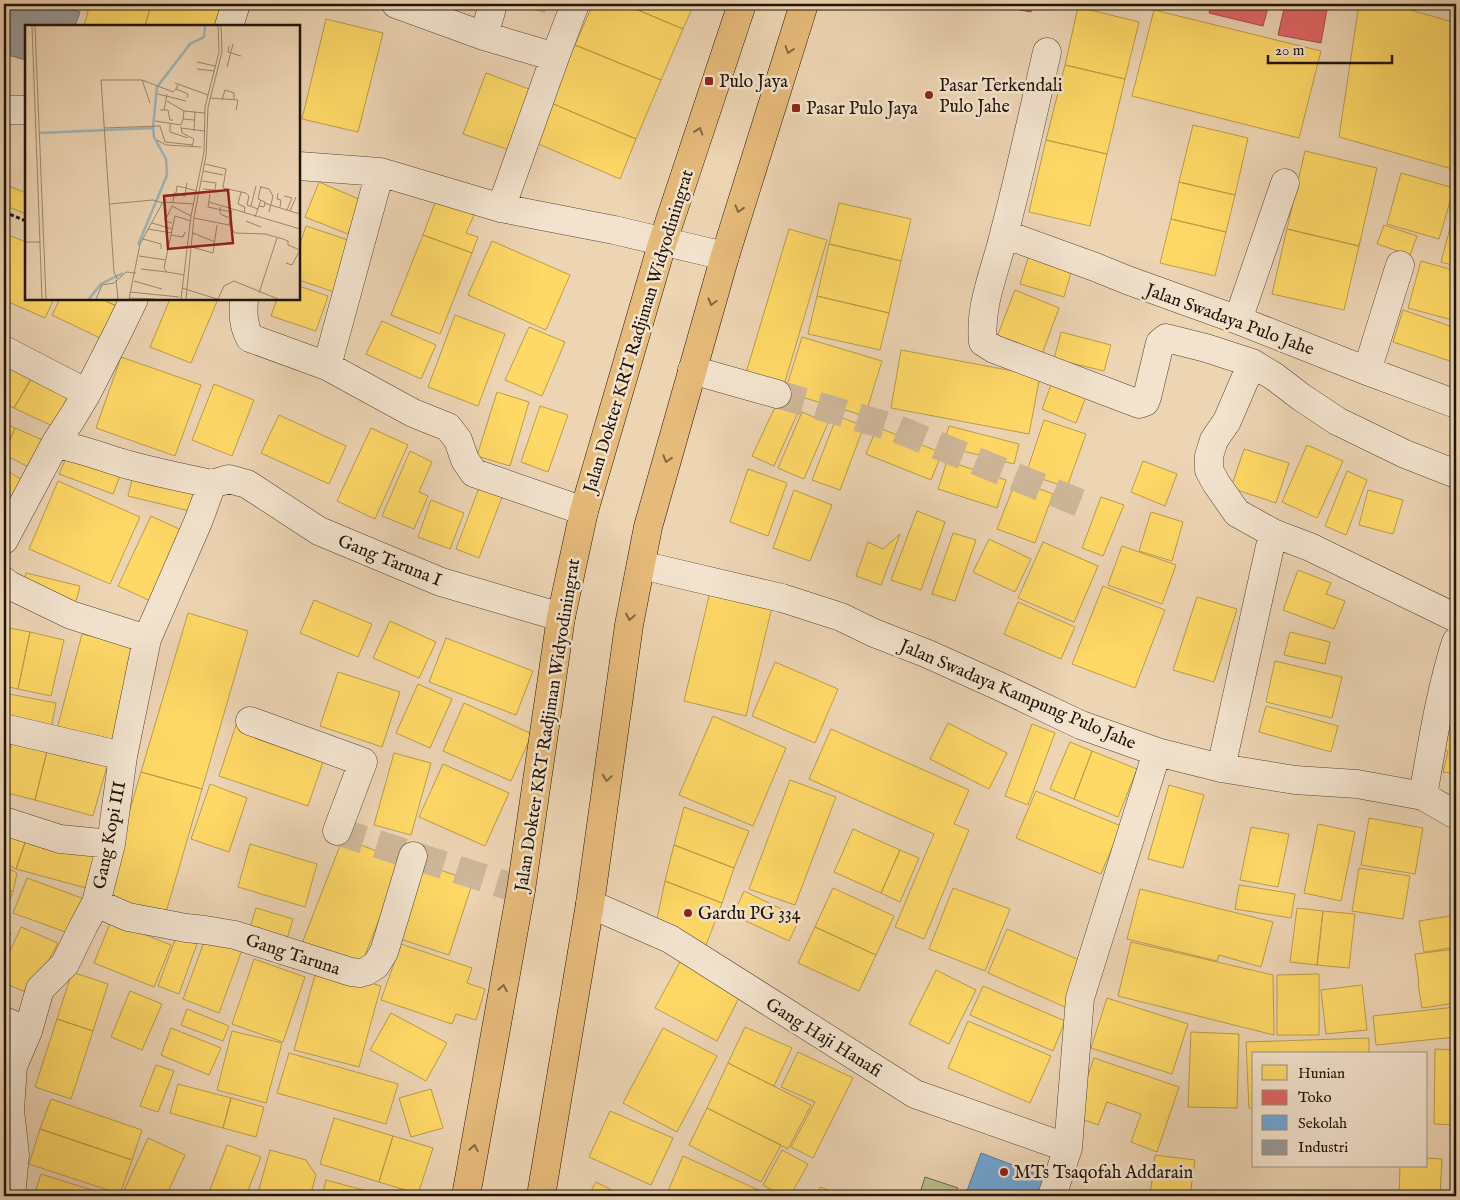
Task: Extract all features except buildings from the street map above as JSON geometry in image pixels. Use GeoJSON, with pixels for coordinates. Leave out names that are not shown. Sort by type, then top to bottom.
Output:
{"type":"FeatureCollection","features":[{"type":"Feature","properties":{"kind":"main road","name":"Jalan Dokter KRT Radjiman Widyodiningrat"},"geometry":{"type":"LineString","coordinates":[[466,1196],[521,890],[561,617],[584,511],[663,241],[742,4]]}},
{"type":"Feature","properties":{"kind":"main road"},"geometry":{"type":"LineString","coordinates":[[541,1196],[590,904],[629,625],[648,527],[725,256],[804,4]]}},
{"type":"Feature","properties":{"kind":"street"},"geometry":{"type":"LineString","coordinates":[[229,25],[236,4]]}},
{"type":"Feature","properties":{"kind":"street"},"geometry":{"type":"LineString","coordinates":[[396,4],[484,36],[555,57]]}},
{"type":"Feature","properties":{"kind":"street"},"geometry":{"type":"LineString","coordinates":[[484,36],[493,4]]}},
{"type":"Feature","properties":{"kind":"street"},"geometry":{"type":"LineString","coordinates":[[501,208],[575,4]]}},
{"type":"Feature","properties":{"kind":"street"},"geometry":{"type":"LineString","coordinates":[[1047,52],[1004,234],[987,296],[982,328],[983,342],[994,349],[1139,404],[1145,402],[1160,343],[1166,338],[1206,348],[1252,363],[1337,421],[1405,454],[1456,474]]}},
{"type":"Feature","properties":{"kind":"street"},"geometry":{"type":"LineString","coordinates":[[4,112],[25,110]]}},
{"type":"Feature","properties":{"kind":"street"},"geometry":{"type":"LineString","coordinates":[[300,166],[380,172],[501,208],[614,230],[725,256]]}},
{"type":"Feature","properties":{"kind":"street"},"geometry":{"type":"LineString","coordinates":[[327,366],[380,172]]}},
{"type":"Feature","properties":{"kind":"street"},"geometry":{"type":"LineString","coordinates":[[1238,320],[1286,183]]}},
{"type":"Feature","properties":{"kind":"street","name":"Jalan Swadaya Pulo Jahe"},"geometry":{"type":"LineString","coordinates":[[1004,234],[1095,266],[1127,280],[1238,320],[1456,404]]}},
{"type":"Feature","properties":{"kind":"street"},"geometry":{"type":"LineString","coordinates":[[1367,371],[1400,265]]}},
{"type":"Feature","properties":{"kind":"street"},"geometry":{"type":"LineString","coordinates":[[4,540],[55,444],[87,393],[134,300]]}},
{"type":"Feature","properties":{"kind":"street"},"geometry":{"type":"LineString","coordinates":[[244,300],[245,328],[250,338],[327,366],[414,413],[448,427],[458,440],[465,460],[474,474],[584,511]]}},
{"type":"Feature","properties":{"kind":"street"},"geometry":{"type":"LineString","coordinates":[[4,350],[87,393]]}},
{"type":"Feature","properties":{"kind":"street"},"geometry":{"type":"LineString","coordinates":[[1252,363],[1228,421],[1214,440],[1209,456],[1209,470],[1237,513],[1273,533],[1310,547],[1456,618]]}},
{"type":"Feature","properties":{"kind":"street"},"geometry":{"type":"LineString","coordinates":[[692,370],[777,394]]}},
{"type":"Feature","properties":{"kind":"street","name":"Gang Taruna I"},"geometry":{"type":"LineString","coordinates":[[55,444],[71,446],[164,474],[247,484],[319,531],[441,582],[561,617]]}},
{"type":"Feature","properties":{"kind":"street","name":"Gang Kopi III"},"geometry":{"type":"LineString","coordinates":[[11,1196],[15,1155],[10,1110],[16,1026],[40,989],[65,964],[96,903],[111,844],[123,756],[147,639],[198,522],[220,481]]}},
{"type":"Feature","properties":{"kind":"street"},"geometry":{"type":"LineString","coordinates":[[1221,768],[1273,533]]}},
{"type":"Feature","properties":{"kind":"street","name":"Jalan Swadaya Kampung Pulo Jahe"},"geometry":{"type":"LineString","coordinates":[[641,565],[782,598],[840,617],[874,633],[928,654],[1081,725],[1157,752],[1221,768],[1295,780],[1357,784],[1423,796],[1456,815]]}},
{"type":"Feature","properties":{"kind":"street"},"geometry":{"type":"LineString","coordinates":[[4,581],[71,615],[147,639]]}},
{"type":"Feature","properties":{"kind":"street"},"geometry":{"type":"LineString","coordinates":[[1423,796],[1437,713],[1456,642]]}},
{"type":"Feature","properties":{"kind":"street"},"geometry":{"type":"LineString","coordinates":[[250,721],[363,762],[337,831]]}},
{"type":"Feature","properties":{"kind":"street"},"geometry":{"type":"LineString","coordinates":[[4,728],[123,756]]}},
{"type":"Feature","properties":{"kind":"street"},"geometry":{"type":"LineString","coordinates":[[1052,1196],[1068,1148],[1080,998],[1157,752]]}},
{"type":"Feature","properties":{"kind":"street"},"geometry":{"type":"LineString","coordinates":[[4,821],[60,839],[111,844]]}},
{"type":"Feature","properties":{"kind":"street","name":"Gang Taruna"},"geometry":{"type":"LineString","coordinates":[[96,903],[128,917],[235,935],[340,969],[360,973],[376,965],[384,952],[413,856]]}},
{"type":"Feature","properties":{"kind":"street","name":"Gang Haji Hanafi"},"geometry":{"type":"LineString","coordinates":[[590,904],[670,939],[915,1094],[1068,1148]]}},
{"type":"Feature","properties":{"kind":"path"},"geometry":{"type":"LineString","coordinates":[[4,212],[25,221]]}},
{"type":"Feature","properties":{"kind":"green space"},"geometry":{"type":"Polygon","coordinates":[[[925,1177],[958,1188],[955,1196],[919,1196],[925,1177]]]}},
{"type":"Feature","properties":{"kind":"tunnel"},"geometry":{"type":"LineString","coordinates":[[777,394],[895,428],[1090,507]]}},
{"type":"Feature","properties":{"kind":"tunnel"},"geometry":{"type":"LineString","coordinates":[[337,831],[521,890]]}},
{"type":"Feature","properties":{"kind":"place","name":"Pulo Jaya"},"geometry":{"type":"Point","coordinates":[709,81]}},
{"type":"Feature","properties":{"kind":"place","name":"Pasar Terkendali Pulo Jahe"},"geometry":{"type":"Point","coordinates":[929,95]}},
{"type":"Feature","properties":{"kind":"place","name":"Pasar Pulo Jaya"},"geometry":{"type":"Point","coordinates":[796,108]}},
{"type":"Feature","properties":{"kind":"place","name":"Gardu PG 334"},"geometry":{"type":"Point","coordinates":[688,913]}},
{"type":"Feature","properties":{"kind":"place","name":"MTs Tsaqofah Addarain"},"geometry":{"type":"Point","coordinates":[1004,1172]}}]}
